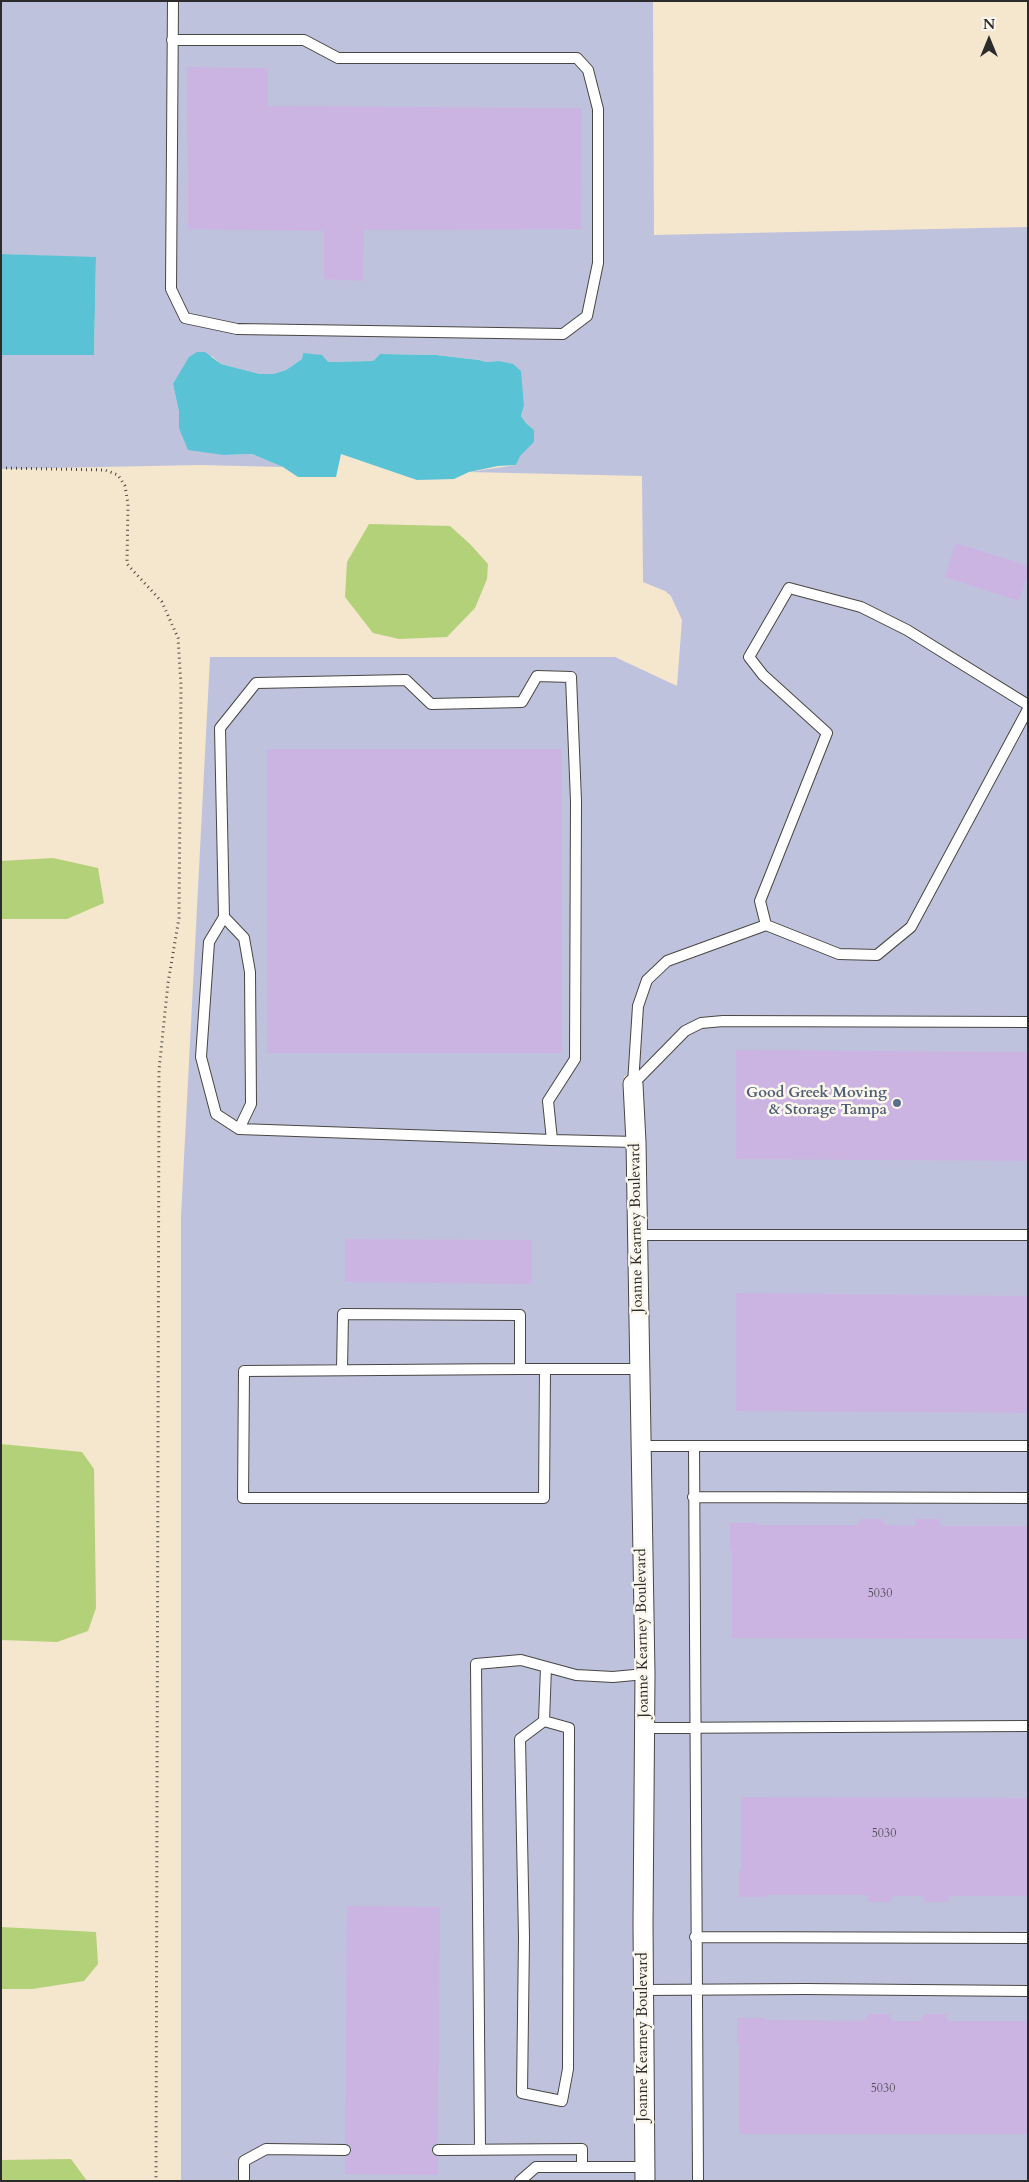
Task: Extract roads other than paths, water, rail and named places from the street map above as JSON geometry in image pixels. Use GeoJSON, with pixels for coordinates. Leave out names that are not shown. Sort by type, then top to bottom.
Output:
{"type":"FeatureCollection","features":[{"type":"Feature","properties":{"kind":"street","name":"Joanne Kearney Boulevard"},"geometry":{"type":"LineString","coordinates":[[633,1084],[636,1142],[638,1369],[645,1674],[643,1990],[645,2174]]}},
{"type":"Feature","properties":{"kind":"lane"},"geometry":{"type":"LineString","coordinates":[[172,40],[304,40],[338,58],[577,58],[588,70],[598,109],[598,263],[587,316],[563,334],[237,329],[185,318],[172,289],[172,40],[173,1]]}},
{"type":"Feature","properties":{"kind":"lane"},"geometry":{"type":"LineString","coordinates":[[766,925],[760,901],[827,733],[763,675],[748,657],[789,588],[861,607],[906,630],[1028,705]]}},
{"type":"Feature","properties":{"kind":"lane"},"geometry":{"type":"LineString","coordinates":[[552,1140],[548,1101],[575,1059],[576,801],[571,677],[537,676],[522,702],[440,704],[431,704],[406,680],[256,683],[220,728],[224,917],[208,942],[200,1057],[216,1114],[239,1129],[552,1140],[636,1142]]}},
{"type":"Feature","properties":{"kind":"lane"},"geometry":{"type":"LineString","coordinates":[[633,1084],[638,1006],[647,980],[667,961],[766,925],[839,954],[877,955],[911,927],[1028,709]]}},
{"type":"Feature","properties":{"kind":"lane"},"geometry":{"type":"LineString","coordinates":[[224,917],[244,938],[250,972],[251,1104],[239,1129]]}},
{"type":"Feature","properties":{"kind":"lane"},"geometry":{"type":"LineString","coordinates":[[633,1084],[685,1031],[701,1023],[723,1021],[1028,1022]]}},
{"type":"Feature","properties":{"kind":"lane"},"geometry":{"type":"LineString","coordinates":[[637,1235],[1028,1235]]}},
{"type":"Feature","properties":{"kind":"lane"},"geometry":{"type":"LineString","coordinates":[[342,1370],[343,1314],[520,1315],[520,1369]]}},
{"type":"Feature","properties":{"kind":"lane"},"geometry":{"type":"LineString","coordinates":[[545,1369],[544,1498],[243,1498],[244,1371],[520,1369],[545,1369],[638,1369]]}},
{"type":"Feature","properties":{"kind":"lane"},"geometry":{"type":"LineString","coordinates":[[640,1446],[1028,1446]]}},
{"type":"Feature","properties":{"kind":"lane"},"geometry":{"type":"LineString","coordinates":[[694,1446],[695,1990],[698,2181]]}},
{"type":"Feature","properties":{"kind":"lane"},"geometry":{"type":"LineString","coordinates":[[693,1497],[1028,1498]]}},
{"type":"Feature","properties":{"kind":"lane"},"geometry":{"type":"LineString","coordinates":[[480,2149],[476,1664],[521,1660],[576,1675],[613,1677],[645,1674]]}},
{"type":"Feature","properties":{"kind":"lane"},"geometry":{"type":"LineString","coordinates":[[544,1720],[569,1728],[568,2070],[562,2101],[522,2093],[524,1937],[520,1739],[544,1720],[546,1667]]}},
{"type":"Feature","properties":{"kind":"lane"},"geometry":{"type":"LineString","coordinates":[[644,1728],[1028,1726]]}},
{"type":"Feature","properties":{"kind":"lane"},"geometry":{"type":"LineString","coordinates":[[695,1937],[1028,1938]]}},
{"type":"Feature","properties":{"kind":"lane"},"geometry":{"type":"LineString","coordinates":[[643,1990],[1028,1991]]}},
{"type":"Feature","properties":{"kind":"lane"},"geometry":{"type":"LineString","coordinates":[[244,2181],[244,2160],[266,2149],[345,2150]]}},
{"type":"Feature","properties":{"kind":"lane"},"geometry":{"type":"LineString","coordinates":[[438,2150],[582,2149],[582,2167]]}},
{"type":"Feature","properties":{"kind":"lane"},"geometry":{"type":"LineString","coordinates":[[520,2181],[536,2166],[582,2167],[645,2174]]}},
{"type":"Feature","properties":{"kind":"water"},"geometry":{"type":"Polygon","coordinates":[[[1,254],[96,257],[94,355],[1,355],[1,254]]]}},
{"type":"Feature","properties":{"kind":"water"},"geometry":{"type":"Polygon","coordinates":[[[197,352],[205,352],[221,364],[260,374],[273,374],[286,370],[302,359],[303,353],[322,355],[328,362],[373,361],[380,354],[436,355],[513,364],[521,371],[524,406],[521,416],[534,430],[534,442],[520,456],[516,465],[498,466],[469,472],[454,479],[417,480],[341,454],[336,477],[298,477],[283,467],[252,454],[224,455],[188,450],[179,428],[179,412],[173,384],[189,357],[197,352]]]}},
{"type":"Feature","properties":{"kind":"place","name":"Good Greek Moving & Storage Tampa"},"geometry":{"type":"Point","coordinates":[897,1103]}}]}
